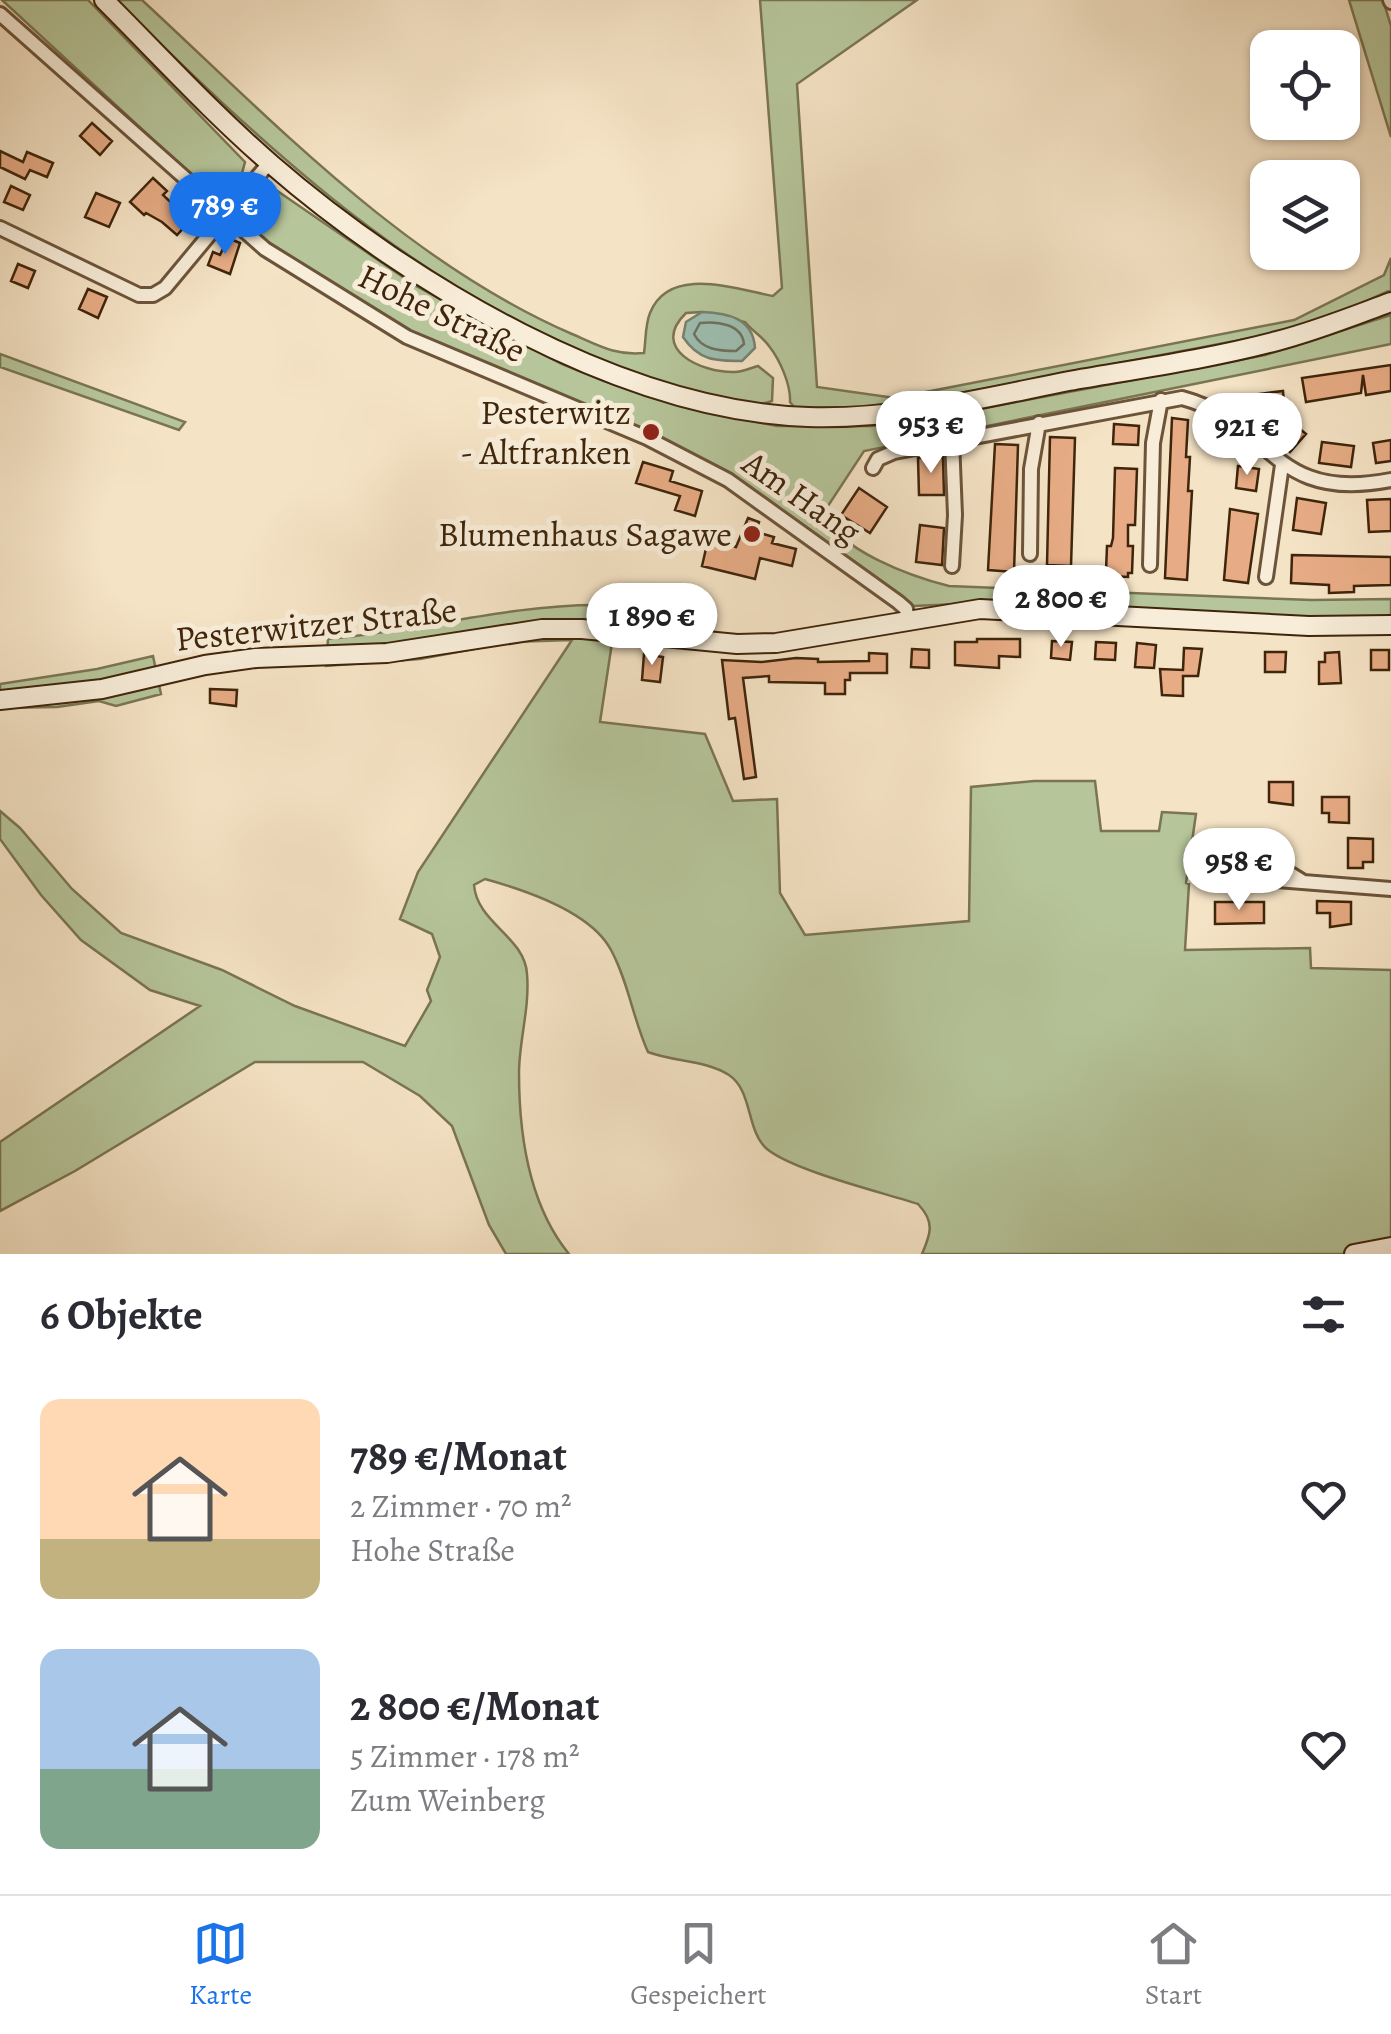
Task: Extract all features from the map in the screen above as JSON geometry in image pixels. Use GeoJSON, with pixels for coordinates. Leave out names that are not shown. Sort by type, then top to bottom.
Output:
{"type":"FeatureCollection","features":[{"type":"Feature","properties":{"kind":"street"},"geometry":{"type":"LineString","coordinates":[[104,0],[270,162],[337,217],[402,262],[488,314],[569,356],[655,389],[734,409],[808,418],[890,415],[1277,342],[1391,302]]}},
{"type":"Feature","properties":{"kind":"street","name":"Hohe Straße"},"geometry":{"type":"LineString","coordinates":[[0,14],[265,249],[407,336],[647,438]]}},
{"type":"Feature","properties":{"kind":"street"},"geometry":{"type":"LineString","coordinates":[[0,228],[139,294],[153,295],[165,288],[270,162]]}},
{"type":"Feature","properties":{"kind":"street"},"geometry":{"type":"LineString","coordinates":[[874,468],[878,459],[894,452],[1182,398],[1208,405],[1282,465],[1306,477],[1335,485],[1391,480]]}},
{"type":"Feature","properties":{"kind":"street"},"geometry":{"type":"LineString","coordinates":[[1150,565],[1153,443],[1161,400]]}},
{"type":"Feature","properties":{"kind":"street"},"geometry":{"type":"LineString","coordinates":[[1030,554],[1031,469],[1039,423]]}},
{"type":"Feature","properties":{"kind":"street","name":"Am Hang"},"geometry":{"type":"LineString","coordinates":[[647,438],[728,480],[776,512],[898,602],[906,610],[908,621]]}},
{"type":"Feature","properties":{"kind":"street"},"geometry":{"type":"LineString","coordinates":[[952,440],[952,566]]}},
{"type":"Feature","properties":{"kind":"street"},"geometry":{"type":"LineString","coordinates":[[1266,577],[1282,465]]}},
{"type":"Feature","properties":{"kind":"street","name":"Pesterwitzer Straße"},"geometry":{"type":"LineString","coordinates":[[0,700],[102,689],[204,665],[256,658],[387,653],[515,632],[582,629],[691,641],[776,644],[980,610],[1310,626],[1391,626]]}},
{"type":"Feature","properties":{"kind":"street"},"geometry":{"type":"LineString","coordinates":[[1302,881],[1252,851],[1239,849],[1231,858],[1230,869],[1240,877],[1391,889]]}},
{"type":"Feature","properties":{"kind":"street"},"geometry":{"type":"LineString","coordinates":[[1354,1254],[1391,1247]]}},
{"type":"Feature","properties":{"kind":"green space"},"geometry":{"type":"Polygon","coordinates":[[[2,0],[88,0],[245,162],[239,184],[224,205],[2,0]]]}},
{"type":"Feature","properties":{"kind":"green space"},"geometry":{"type":"Polygon","coordinates":[[[115,0],[142,0],[343,185],[452,268],[511,304],[615,351],[644,353],[650,313],[659,298],[672,289],[704,284],[773,296],[782,288],[760,0],[917,0],[797,84],[817,387],[895,398],[1294,320],[1384,275],[1391,258],[1391,290],[1324,320],[1272,334],[887,407],[795,408],[777,358],[745,322],[702,312],[686,313],[673,338],[684,356],[722,371],[738,372],[758,366],[773,378],[772,401],[732,401],[629,372],[504,314],[442,278],[327,194],[115,0]]]}},
{"type":"Feature","properties":{"kind":"green space"},"geometry":{"type":"Polygon","coordinates":[[[1349,0],[1383,0],[1391,26],[1391,137],[1360,30],[1349,0]]]}},
{"type":"Feature","properties":{"kind":"green space"},"geometry":{"type":"Polygon","coordinates":[[[273,188],[416,286],[562,364],[688,408],[777,426],[871,426],[920,420],[1265,355],[1391,315],[1391,344],[864,451],[824,512],[831,526],[859,550],[897,569],[949,586],[1312,600],[1391,599],[1391,617],[1302,618],[957,604],[914,606],[890,594],[776,507],[410,331],[263,239],[234,214],[260,192],[273,188]]]}},
{"type":"Feature","properties":{"kind":"green space"},"geometry":{"type":"Polygon","coordinates":[[[0,354],[185,422],[179,430],[0,367],[0,354]]]}},
{"type":"Feature","properties":{"kind":"green space"},"geometry":{"type":"Polygon","coordinates":[[[596,605],[589,620],[615,623],[600,722],[705,734],[733,801],[777,799],[780,893],[805,935],[969,921],[971,787],[1095,781],[1101,831],[1159,831],[1162,812],[1196,814],[1186,883],[1189,884],[1185,950],[1310,948],[1311,968],[1391,970],[1391,1254],[922,1254],[930,1228],[918,1204],[817,1173],[767,1149],[756,1132],[742,1091],[729,1075],[710,1066],[648,1052],[617,962],[601,936],[556,904],[485,879],[474,885],[477,898],[518,950],[527,974],[519,1073],[521,1121],[529,1168],[544,1214],[569,1254],[506,1254],[489,1225],[452,1126],[420,1096],[363,1062],[255,1062],[75,1171],[0,1211],[0,1142],[200,1006],[150,990],[81,940],[41,895],[0,839],[0,811],[20,828],[72,889],[121,933],[222,970],[295,1006],[405,1046],[431,1001],[427,990],[440,957],[432,934],[400,919],[418,872],[572,640],[511,642],[420,659],[326,666],[328,639],[530,609],[596,605]]]}},
{"type":"Feature","properties":{"kind":"green space"},"geometry":{"type":"Polygon","coordinates":[[[153,656],[161,694],[116,706],[99,701],[57,707],[0,708],[0,684],[153,656]]]}},
{"type":"Feature","properties":{"kind":"water"},"geometry":{"type":"Polygon","coordinates":[[[702,312],[738,319],[750,330],[755,348],[742,361],[716,360],[695,351],[683,337],[686,322],[702,312]]]}},
{"type":"Feature","properties":{"kind":"building"},"geometry":{"type":"Polygon","coordinates":[[[92,123],[112,141],[100,155],[80,136],[92,123]]]}},
{"type":"Feature","properties":{"kind":"building"},"geometry":{"type":"Polygon","coordinates":[[[0,151],[23,162],[27,152],[53,163],[47,177],[30,170],[25,179],[0,167],[0,151]]]}},
{"type":"Feature","properties":{"kind":"building"},"geometry":{"type":"Polygon","coordinates":[[[153,178],[167,191],[163,195],[188,223],[177,235],[130,202],[153,178]]]}},
{"type":"Feature","properties":{"kind":"building"},"geometry":{"type":"Polygon","coordinates":[[[11,186],[30,195],[23,210],[4,202],[11,186]]]}},
{"type":"Feature","properties":{"kind":"building"},"geometry":{"type":"Polygon","coordinates":[[[96,193],[120,203],[109,227],[85,217],[96,193]]]}},
{"type":"Feature","properties":{"kind":"building"},"geometry":{"type":"Polygon","coordinates":[[[228,238],[240,243],[230,274],[208,265],[213,252],[220,255],[228,238]]]}},
{"type":"Feature","properties":{"kind":"building"},"geometry":{"type":"Polygon","coordinates":[[[18,264],[35,271],[28,288],[11,281],[18,264]]]}},
{"type":"Feature","properties":{"kind":"building"},"geometry":{"type":"Polygon","coordinates":[[[88,289],[107,297],[98,318],[79,309],[88,289]]]}},
{"type":"Feature","properties":{"kind":"building"},"geometry":{"type":"Polygon","coordinates":[[[1391,365],[1391,391],[1366,395],[1363,375],[1361,393],[1306,402],[1302,378],[1391,365]]]}},
{"type":"Feature","properties":{"kind":"building"},"geometry":{"type":"Polygon","coordinates":[[[1283,391],[1285,417],[1306,434],[1290,452],[1254,426],[1262,422],[1259,394],[1283,391]]]}},
{"type":"Feature","properties":{"kind":"building"},"geometry":{"type":"Polygon","coordinates":[[[1172,418],[1188,420],[1186,457],[1190,457],[1188,491],[1192,491],[1187,580],[1165,578],[1172,418]]]}},
{"type":"Feature","properties":{"kind":"building"},"geometry":{"type":"Polygon","coordinates":[[[1114,424],[1139,426],[1138,445],[1113,444],[1114,424]]]}},
{"type":"Feature","properties":{"kind":"building"},"geometry":{"type":"Polygon","coordinates":[[[1050,437],[1075,438],[1071,566],[1047,565],[1050,437]]]}},
{"type":"Feature","properties":{"kind":"building"},"geometry":{"type":"Polygon","coordinates":[[[1391,440],[1391,461],[1376,463],[1373,443],[1391,440]]]}},
{"type":"Feature","properties":{"kind":"building"},"geometry":{"type":"Polygon","coordinates":[[[1322,442],[1354,446],[1351,467],[1319,463],[1322,442]]]}},
{"type":"Feature","properties":{"kind":"building"},"geometry":{"type":"Polygon","coordinates":[[[995,444],[1018,445],[1014,572],[988,570],[995,444]]]}},
{"type":"Feature","properties":{"kind":"building"},"geometry":{"type":"Polygon","coordinates":[[[943,457],[944,495],[919,495],[918,458],[943,457]]]}},
{"type":"Feature","properties":{"kind":"building"},"geometry":{"type":"Polygon","coordinates":[[[643,462],[673,471],[670,481],[702,491],[695,516],[675,510],[680,496],[636,483],[643,462]]]}},
{"type":"Feature","properties":{"kind":"building"},"geometry":{"type":"Polygon","coordinates":[[[1238,466],[1259,469],[1256,491],[1236,488],[1238,466]]]}},
{"type":"Feature","properties":{"kind":"building"},"geometry":{"type":"Polygon","coordinates":[[[1115,468],[1137,469],[1135,525],[1128,525],[1128,546],[1133,546],[1132,573],[1128,577],[1111,576],[1111,571],[1106,571],[1107,546],[1111,546],[1113,538],[1115,468]]]}},
{"type":"Feature","properties":{"kind":"building"},"geometry":{"type":"Polygon","coordinates":[[[859,488],[887,507],[870,533],[841,515],[859,488]]]}},
{"type":"Feature","properties":{"kind":"building"},"geometry":{"type":"Polygon","coordinates":[[[1297,498],[1326,503],[1321,534],[1293,530],[1297,498]]]}},
{"type":"Feature","properties":{"kind":"building"},"geometry":{"type":"Polygon","coordinates":[[[1391,499],[1391,531],[1369,532],[1367,500],[1391,499]]]}},
{"type":"Feature","properties":{"kind":"building"},"geometry":{"type":"Polygon","coordinates":[[[1230,509],[1258,514],[1248,583],[1224,580],[1230,509]]]}},
{"type":"Feature","properties":{"kind":"building"},"geometry":{"type":"Polygon","coordinates":[[[748,518],[759,522],[756,532],[774,537],[772,543],[796,549],[792,566],[760,558],[755,579],[702,566],[708,540],[736,547],[748,518]]]}},
{"type":"Feature","properties":{"kind":"building"},"geometry":{"type":"Polygon","coordinates":[[[920,525],[944,528],[942,565],[916,562],[920,525]]]}},
{"type":"Feature","properties":{"kind":"building"},"geometry":{"type":"Polygon","coordinates":[[[1292,555],[1391,557],[1391,585],[1354,586],[1354,592],[1329,593],[1329,585],[1291,583],[1292,555]]]}},
{"type":"Feature","properties":{"kind":"building"},"geometry":{"type":"Polygon","coordinates":[[[1020,639],[1020,657],[999,656],[999,668],[955,665],[955,642],[1020,639]]]}},
{"type":"Feature","properties":{"kind":"building"},"geometry":{"type":"Polygon","coordinates":[[[1052,641],[1072,642],[1070,660],[1051,658],[1052,641]]]}},
{"type":"Feature","properties":{"kind":"building"},"geometry":{"type":"Polygon","coordinates":[[[1096,642],[1116,643],[1115,660],[1095,659],[1096,642]]]}},
{"type":"Feature","properties":{"kind":"building"},"geometry":{"type":"Polygon","coordinates":[[[1137,643],[1156,645],[1154,668],[1135,667],[1137,643]]]}},
{"type":"Feature","properties":{"kind":"building"},"geometry":{"type":"Polygon","coordinates":[[[1184,648],[1202,649],[1198,676],[1183,676],[1183,696],[1162,695],[1160,669],[1183,670],[1184,648]]]}},
{"type":"Feature","properties":{"kind":"building"},"geometry":{"type":"Polygon","coordinates":[[[912,649],[929,650],[929,668],[911,667],[912,649]]]}},
{"type":"Feature","properties":{"kind":"building"},"geometry":{"type":"Polygon","coordinates":[[[1371,650],[1389,650],[1389,670],[1371,670],[1371,650]]]}},
{"type":"Feature","properties":{"kind":"building"},"geometry":{"type":"Polygon","coordinates":[[[1265,652],[1286,652],[1285,672],[1265,672],[1265,652]]]}},
{"type":"Feature","properties":{"kind":"building"},"geometry":{"type":"Polygon","coordinates":[[[1339,652],[1341,683],[1319,684],[1319,662],[1325,662],[1325,653],[1339,652]]]}},
{"type":"Feature","properties":{"kind":"building"},"geometry":{"type":"Polygon","coordinates":[[[869,653],[887,654],[887,673],[850,673],[850,680],[845,680],[845,694],[825,694],[825,683],[769,682],[769,676],[743,678],[756,777],[744,779],[735,718],[729,719],[722,660],[869,661],[869,653]]]}},
{"type":"Feature","properties":{"kind":"building"},"geometry":{"type":"Polygon","coordinates":[[[644,654],[663,657],[660,682],[642,680],[644,654]]]}},
{"type":"Feature","properties":{"kind":"building"},"geometry":{"type":"Polygon","coordinates":[[[210,689],[237,690],[236,706],[210,703],[210,689]]]}},
{"type":"Feature","properties":{"kind":"building"},"geometry":{"type":"Polygon","coordinates":[[[1269,782],[1293,782],[1293,805],[1269,802],[1269,782]]]}},
{"type":"Feature","properties":{"kind":"building"},"geometry":{"type":"Polygon","coordinates":[[[1322,797],[1349,797],[1349,823],[1329,822],[1329,813],[1322,813],[1322,797]]]}},
{"type":"Feature","properties":{"kind":"building"},"geometry":{"type":"Polygon","coordinates":[[[1348,838],[1373,839],[1373,862],[1363,862],[1363,868],[1348,868],[1348,838]]]}},
{"type":"Feature","properties":{"kind":"building"},"geometry":{"type":"Polygon","coordinates":[[[1317,901],[1351,902],[1351,924],[1330,927],[1330,913],[1317,913],[1317,901]]]}},
{"type":"Feature","properties":{"kind":"building"},"geometry":{"type":"Polygon","coordinates":[[[1215,902],[1264,902],[1264,923],[1215,924],[1215,902]]]}},
{"type":"Feature","properties":{"kind":"place","name":"Pesterwitz - Altfranken"},"geometry":{"type":"Point","coordinates":[651,432]}},
{"type":"Feature","properties":{"kind":"place","name":"Blumenhaus Sagawe"},"geometry":{"type":"Point","coordinates":[752,534]}}]}
